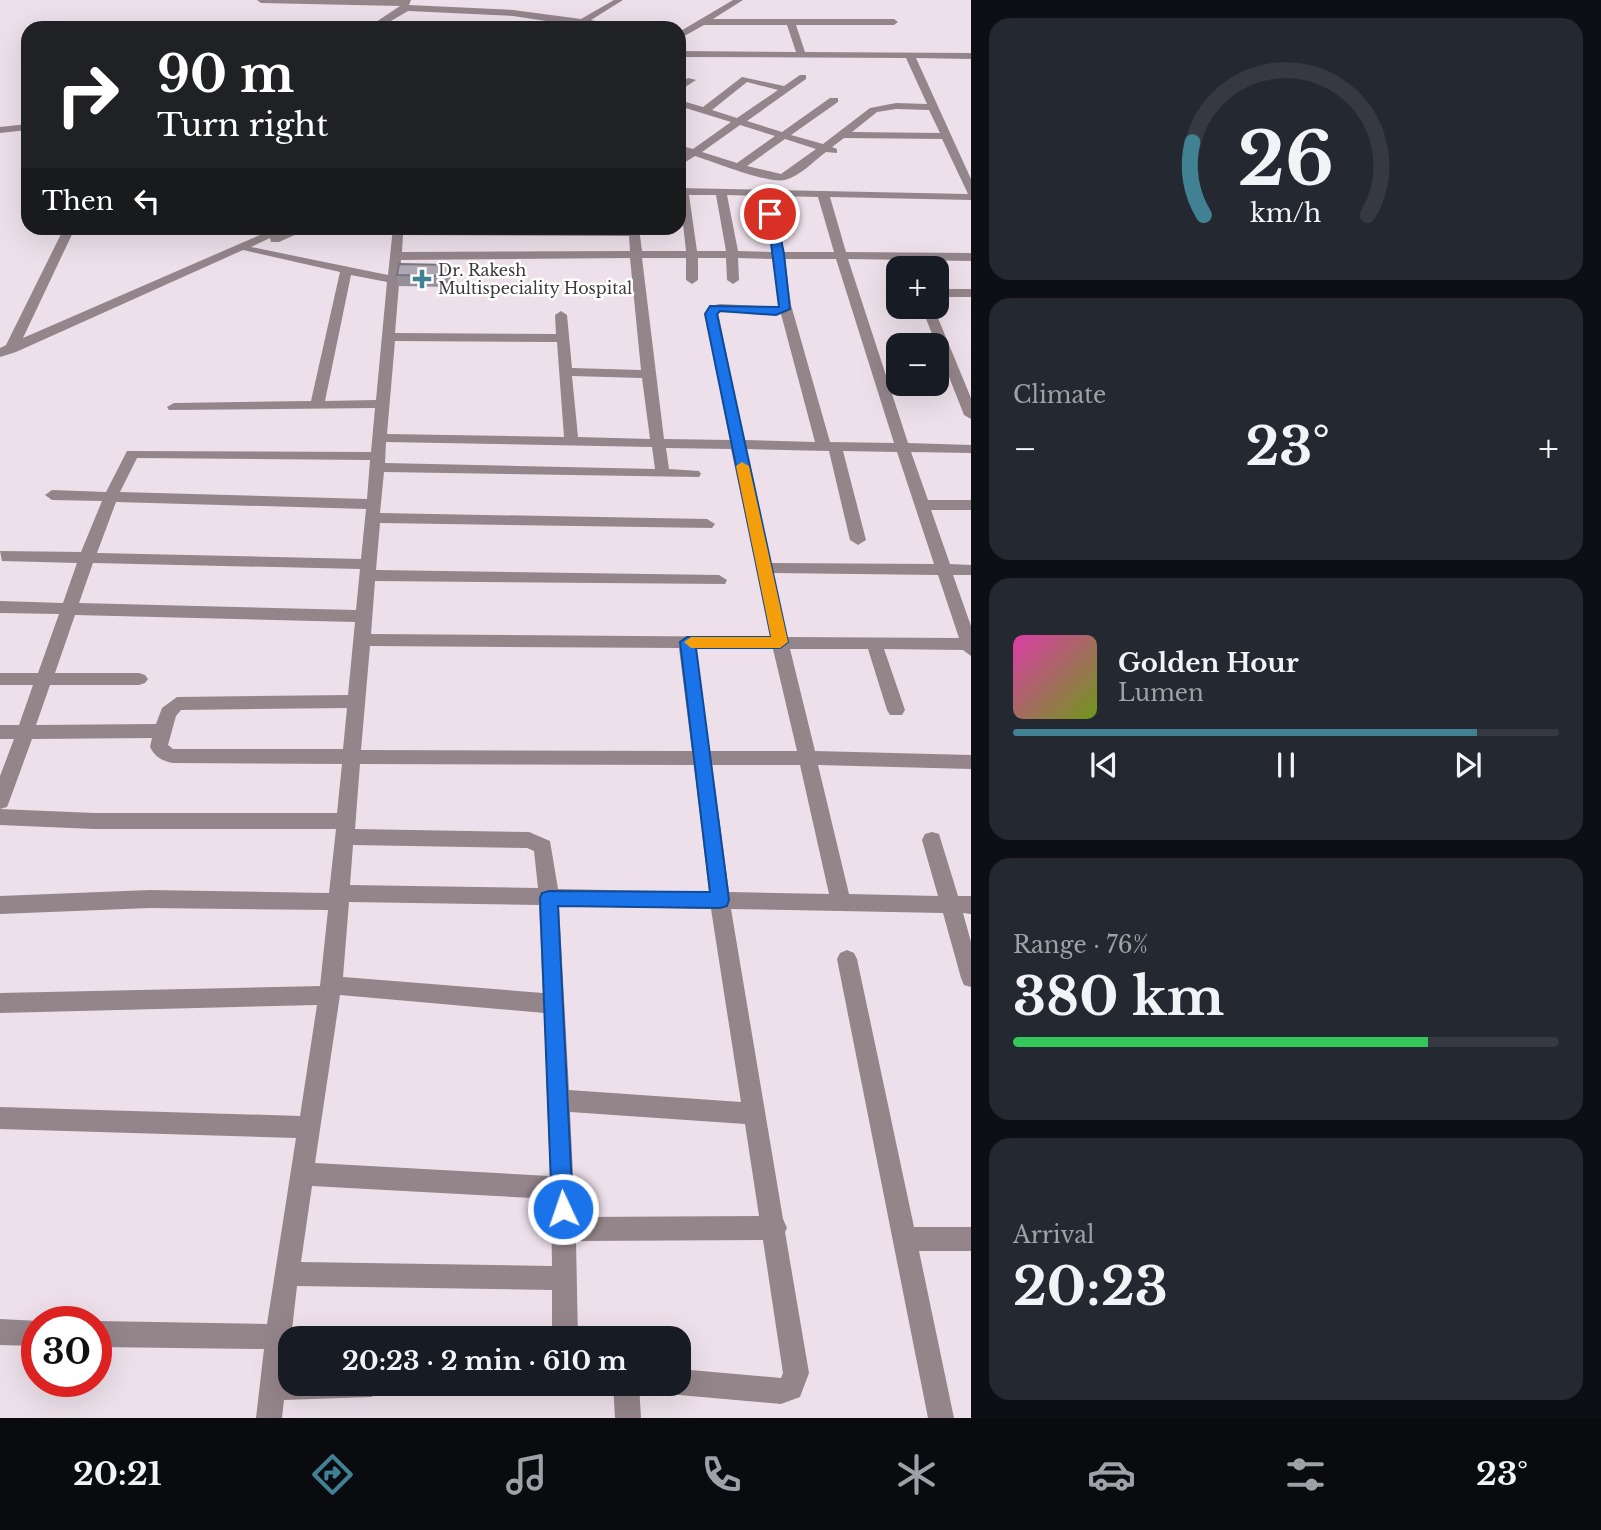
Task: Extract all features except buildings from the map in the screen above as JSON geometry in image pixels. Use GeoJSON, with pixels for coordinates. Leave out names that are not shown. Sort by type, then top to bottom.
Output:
{"type":"FeatureCollection","features":[{"type":"Feature","properties":{"kind":"street"},"geometry":{"type":"LineString","coordinates":[[261,0],[406,4],[583,21],[619,1]]}},
{"type":"Feature","properties":{"kind":"street"},"geometry":{"type":"LineString","coordinates":[[686,24],[727,0]]}},
{"type":"Feature","properties":{"kind":"street"},"geometry":{"type":"LineString","coordinates":[[686,32],[739,0]]}},
{"type":"Feature","properties":{"kind":"street"},"geometry":{"type":"LineString","coordinates":[[382,21],[406,4]]}},
{"type":"Feature","properties":{"kind":"street"},"geometry":{"type":"LineString","coordinates":[[702,22],[894,22]]}},
{"type":"Feature","properties":{"kind":"street"},"geometry":{"type":"LineString","coordinates":[[791,22],[802,56]]}},
{"type":"Feature","properties":{"kind":"street"},"geometry":{"type":"LineString","coordinates":[[686,54],[971,56]]}},
{"type":"Feature","properties":{"kind":"street"},"geometry":{"type":"LineString","coordinates":[[910,56],[971,191]]}},
{"type":"Feature","properties":{"kind":"street"},"geometry":{"type":"LineString","coordinates":[[686,158],[803,77]]}},
{"type":"Feature","properties":{"kind":"street"},"geometry":{"type":"LineString","coordinates":[[705,111],[745,79],[786,89]]}},
{"type":"Feature","properties":{"kind":"street"},"geometry":{"type":"LineString","coordinates":[[686,83],[691,80]]}},
{"type":"Feature","properties":{"kind":"street"},"geometry":{"type":"LineString","coordinates":[[738,167],[834,100]]}},
{"type":"Feature","properties":{"kind":"street"},"geometry":{"type":"LineString","coordinates":[[686,105],[837,152]]}},
{"type":"Feature","properties":{"kind":"street"},"geometry":{"type":"LineString","coordinates":[[686,150],[782,177],[874,110],[896,106],[933,107]]}},
{"type":"Feature","properties":{"kind":"street"},"geometry":{"type":"LineString","coordinates":[[0,130],[21,128]]}},
{"type":"Feature","properties":{"kind":"street"},"geometry":{"type":"LineString","coordinates":[[840,135],[946,136]]}},
{"type":"Feature","properties":{"kind":"street"},"geometry":{"type":"LineString","coordinates":[[686,191],[971,197]]}},
{"type":"Feature","properties":{"kind":"street"},"geometry":{"type":"LineString","coordinates":[[721,192],[732,253],[733,280]]}},
{"type":"Feature","properties":{"kind":"street"},"geometry":{"type":"LineString","coordinates":[[766,193],[779,254],[785,306],[858,540]]}},
{"type":"Feature","properties":{"kind":"street"},"geometry":{"type":"LineString","coordinates":[[361,640],[780,642],[970,646],[901,448],[823,194]]}},
{"type":"Feature","properties":{"kind":"street"},"geometry":{"type":"LineString","coordinates":[[686,220],[692,254],[692,280]]}},
{"type":"Feature","properties":{"kind":"street"},"geometry":{"type":"LineString","coordinates":[[5,351],[65,235]]}},
{"type":"Feature","properties":{"kind":"street"},"geometry":{"type":"LineString","coordinates":[[117,302],[132,292],[267,235]]}},
{"type":"Feature","properties":{"kind":"street"},"geometry":{"type":"LineString","coordinates":[[5,351],[117,302],[140,296],[286,235]]}},
{"type":"Feature","properties":{"kind":"street"},"geometry":{"type":"LineString","coordinates":[[280,1326],[330,990],[398,235]]}},
{"type":"Feature","properties":{"kind":"street"},"geometry":{"type":"LineString","coordinates":[[634,235],[648,374],[663,474]]}},
{"type":"Feature","properties":{"kind":"street"},"geometry":{"type":"LineString","coordinates":[[249,250],[394,280]]}},
{"type":"Feature","properties":{"kind":"street"},"geometry":{"type":"LineString","coordinates":[[396,256],[732,253],[840,255],[886,260]]}},
{"type":"Feature","properties":{"kind":"street"},"geometry":{"type":"LineString","coordinates":[[949,259],[971,257]]}},
{"type":"Feature","properties":{"kind":"street"},"geometry":{"type":"LineString","coordinates":[[317,405],[346,271]]}},
{"type":"Feature","properties":{"kind":"street"},"geometry":{"type":"LineString","coordinates":[[949,293],[971,293]]}},
{"type":"Feature","properties":{"kind":"street"},"geometry":{"type":"LineString","coordinates":[[785,306],[785,309],[776,311],[720,308],[711,311],[763,568],[841,902]]}},
{"type":"Feature","properties":{"kind":"street"},"geometry":{"type":"LineString","coordinates":[[561,315],[572,442]]}},
{"type":"Feature","properties":{"kind":"street"},"geometry":{"type":"LineString","coordinates":[[933,319],[966,391],[971,415]]}},
{"type":"Feature","properties":{"kind":"street"},"geometry":{"type":"LineString","coordinates":[[388,337],[562,338]]}},
{"type":"Feature","properties":{"kind":"street"},"geometry":{"type":"LineString","coordinates":[[565,372],[648,374]]}},
{"type":"Feature","properties":{"kind":"street"},"geometry":{"type":"LineString","coordinates":[[174,407],[381,404]]}},
{"type":"Feature","properties":{"kind":"street"},"geometry":{"type":"LineString","coordinates":[[0,802],[111,496],[130,456],[136,453],[378,454],[572,442],[971,449]]}},
{"type":"Feature","properties":{"kind":"street"},"geometry":{"type":"LineString","coordinates":[[378,454],[694,474]]}},
{"type":"Feature","properties":{"kind":"street"},"geometry":{"type":"LineString","coordinates":[[52,495],[707,524]]}},
{"type":"Feature","properties":{"kind":"street"},"geometry":{"type":"LineString","coordinates":[[921,505],[971,505]]}},
{"type":"Feature","properties":{"kind":"street"},"geometry":{"type":"LineString","coordinates":[[2,556],[719,580]]}},
{"type":"Feature","properties":{"kind":"street"},"geometry":{"type":"LineString","coordinates":[[763,568],[971,570]]}},
{"type":"Feature","properties":{"kind":"street"},"geometry":{"type":"LineString","coordinates":[[0,607],[364,616]]}},
{"type":"Feature","properties":{"kind":"street"},"geometry":{"type":"LineString","coordinates":[[687,642],[720,900],[775,1228],[796,1373],[791,1388],[781,1391],[691,1383]]}},
{"type":"Feature","properties":{"kind":"street"},"geometry":{"type":"LineString","coordinates":[[874,643],[896,709]]}},
{"type":"Feature","properties":{"kind":"street"},"geometry":{"type":"LineString","coordinates":[[0,679],[139,679]]}},
{"type":"Feature","properties":{"kind":"street"},"geometry":{"type":"LineString","coordinates":[[355,701],[183,704],[171,709],[159,747],[167,755],[807,758],[971,762]]}},
{"type":"Feature","properties":{"kind":"street"},"geometry":{"type":"LineString","coordinates":[[0,732],[162,731]]}},
{"type":"Feature","properties":{"kind":"street"},"geometry":{"type":"LineString","coordinates":[[0,817],[344,829],[539,842],[543,847],[549,898],[564,1229],[565,1326]]}},
{"type":"Feature","properties":{"kind":"street"},"geometry":{"type":"LineString","coordinates":[[932,840],[961,905],[971,978]]}},
{"type":"Feature","properties":{"kind":"street"},"geometry":{"type":"LineString","coordinates":[[0,905],[339,897],[961,905]]}},
{"type":"Feature","properties":{"kind":"street"},"geometry":{"type":"LineString","coordinates":[[846,958],[941,1418]]}},
{"type":"Feature","properties":{"kind":"street"},"geometry":{"type":"LineString","coordinates":[[0,1003],[330,990],[553,1004]]}},
{"type":"Feature","properties":{"kind":"street"},"geometry":{"type":"LineString","coordinates":[[558,1100],[756,1114]]}},
{"type":"Feature","properties":{"kind":"street"},"geometry":{"type":"LineString","coordinates":[[0,1118],[309,1127]]}},
{"type":"Feature","properties":{"kind":"street"},"geometry":{"type":"LineString","coordinates":[[302,1174],[562,1188]]}},
{"type":"Feature","properties":{"kind":"street"},"geometry":{"type":"LineString","coordinates":[[564,1229],[775,1228]]}},
{"type":"Feature","properties":{"kind":"street"},"geometry":{"type":"LineString","coordinates":[[906,1239],[971,1239]]}},
{"type":"Feature","properties":{"kind":"street"},"geometry":{"type":"LineString","coordinates":[[287,1274],[564,1278]]}},
{"type":"Feature","properties":{"kind":"street"},"geometry":{"type":"LineString","coordinates":[[0,1332],[21,1333]]}},
{"type":"Feature","properties":{"kind":"street"},"geometry":{"type":"LineString","coordinates":[[112,1334],[278,1337],[269,1418]]}},
{"type":"Feature","properties":{"kind":"street"},"geometry":{"type":"LineString","coordinates":[[272,1388],[278,1388]]}},
{"type":"Feature","properties":{"kind":"street"},"geometry":{"type":"LineString","coordinates":[[627,1396],[628,1418]]}},
{"type":"Feature","properties":{"kind":"slow traffic"},"geometry":{"type":"LineString","coordinates":[[691,642],[780,642],[742,466]]}},
{"type":"Feature","properties":{"kind":"place","name":"Dr. Rakesh Multispeciality Hospital"},"geometry":{"type":"Point","coordinates":[422,279]}},
{"type":"Feature","properties":{"kind":"route"},"geometry":{"type":"LineString","coordinates":[[563,1209],[549,898],[720,900],[687,642],[780,642],[711,314],[711,311],[720,308],[776,311],[785,309],[779,254],[770,214]]}}]}
